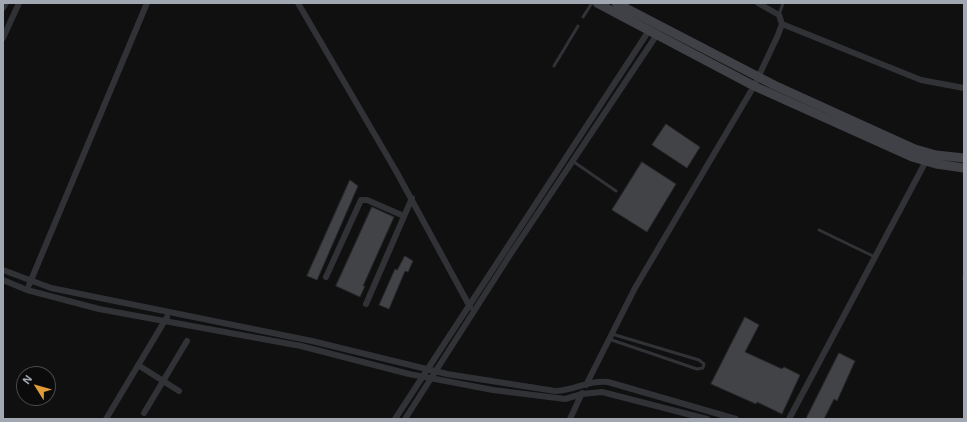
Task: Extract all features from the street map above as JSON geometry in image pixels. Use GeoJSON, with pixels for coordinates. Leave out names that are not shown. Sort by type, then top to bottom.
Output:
{"type":"FeatureCollection","features":[{"type":"Feature","properties":{"kind":"main road"},"geometry":{"type":"LineString","coordinates":[[597,3],[656,28],[915,149],[936,155],[964,158]]}},
{"type":"Feature","properties":{"kind":"main road"},"geometry":{"type":"LineString","coordinates":[[616,3],[754,86],[912,157],[964,168]]}},
{"type":"Feature","properties":{"kind":"street"},"geometry":{"type":"LineString","coordinates":[[3,8],[6,3]]}},
{"type":"Feature","properties":{"kind":"street"},"geometry":{"type":"LineString","coordinates":[[3,38],[5,30],[20,3]]}},
{"type":"Feature","properties":{"kind":"street"},"geometry":{"type":"LineString","coordinates":[[27,290],[147,3]]}},
{"type":"Feature","properties":{"kind":"street"},"geometry":{"type":"LineString","coordinates":[[298,3],[412,198],[473,312]]}},
{"type":"Feature","properties":{"kind":"street"},"geometry":{"type":"LineString","coordinates":[[570,419],[609,336],[635,288],[754,86],[770,54],[782,24],[779,16],[758,3]]}},
{"type":"Feature","properties":{"kind":"street"},"geometry":{"type":"LineString","coordinates":[[782,24],[921,80],[964,88]]}},
{"type":"Feature","properties":{"kind":"street"},"geometry":{"type":"LineString","coordinates":[[404,419],[473,312],[574,162],[656,28]]}},
{"type":"Feature","properties":{"kind":"street"},"geometry":{"type":"LineString","coordinates":[[395,419],[469,305],[656,28]]}},
{"type":"Feature","properties":{"kind":"street"},"geometry":{"type":"LineString","coordinates":[[789,419],[926,161]]}},
{"type":"Feature","properties":{"kind":"street"},"geometry":{"type":"LineString","coordinates":[[366,304],[412,198]]}},
{"type":"Feature","properties":{"kind":"street"},"geometry":{"type":"LineString","coordinates":[[326,276],[361,200],[367,200],[404,216]]}},
{"type":"Feature","properties":{"kind":"street"},"geometry":{"type":"LineString","coordinates":[[3,270],[51,288],[312,341],[427,369],[432,374],[493,390],[560,399],[566,399],[582,394],[602,392],[707,419]]}},
{"type":"Feature","properties":{"kind":"street"},"geometry":{"type":"LineString","coordinates":[[3,280],[27,290],[100,309],[301,346],[409,374],[432,374],[555,391],[570,389],[587,383],[614,383],[736,419]]}},
{"type":"Feature","properties":{"kind":"street"},"geometry":{"type":"LineString","coordinates":[[106,419],[164,320],[170,313]]}},
{"type":"Feature","properties":{"kind":"street"},"geometry":{"type":"LineString","coordinates":[[144,413],[187,341]]}},
{"type":"Feature","properties":{"kind":"street"},"geometry":{"type":"LineString","coordinates":[[138,365],[179,391]]}},
{"type":"Feature","properties":{"kind":"lane"},"geometry":{"type":"LineString","coordinates":[[583,17],[592,3]]}},
{"type":"Feature","properties":{"kind":"lane"},"geometry":{"type":"LineString","coordinates":[[779,16],[783,3]]}},
{"type":"Feature","properties":{"kind":"lane"},"geometry":{"type":"LineString","coordinates":[[554,66],[578,26]]}},
{"type":"Feature","properties":{"kind":"lane"},"geometry":{"type":"LineString","coordinates":[[574,162],[616,191]]}},
{"type":"Feature","properties":{"kind":"lane"},"geometry":{"type":"LineString","coordinates":[[819,230],[875,257]]}},
{"type":"Feature","properties":{"kind":"lane"},"geometry":{"type":"LineString","coordinates":[[609,336],[699,360],[704,364],[703,368],[697,369],[609,336]]}},
{"type":"Feature","properties":{"kind":"building"},"geometry":{"type":"Polygon","coordinates":[[[666,124],[700,147],[687,168],[652,145],[666,124]]]}},
{"type":"Feature","properties":{"kind":"building"},"geometry":{"type":"Polygon","coordinates":[[[642,162],[676,184],[647,232],[612,210],[642,162]]]}},
{"type":"Feature","properties":{"kind":"building"},"geometry":{"type":"Polygon","coordinates":[[[350,180],[358,186],[317,280],[307,276],[350,180]]]}},
{"type":"Feature","properties":{"kind":"building"},"geometry":{"type":"Polygon","coordinates":[[[372,207],[394,217],[363,286],[365,286],[360,297],[336,286],[372,207]]]}},
{"type":"Feature","properties":{"kind":"building"},"geometry":{"type":"Polygon","coordinates":[[[405,256],[413,261],[408,272],[405,271],[389,309],[379,305],[395,269],[397,270],[405,256]]]}},
{"type":"Feature","properties":{"kind":"building"},"geometry":{"type":"Polygon","coordinates":[[[745,317],[759,325],[745,352],[782,369],[784,367],[800,375],[782,414],[757,402],[756,404],[711,384],[745,317]]]}},
{"type":"Feature","properties":{"kind":"building"},"geometry":{"type":"Polygon","coordinates":[[[839,353],[855,361],[837,401],[834,399],[824,419],[806,419],[839,353]]]}}]}
